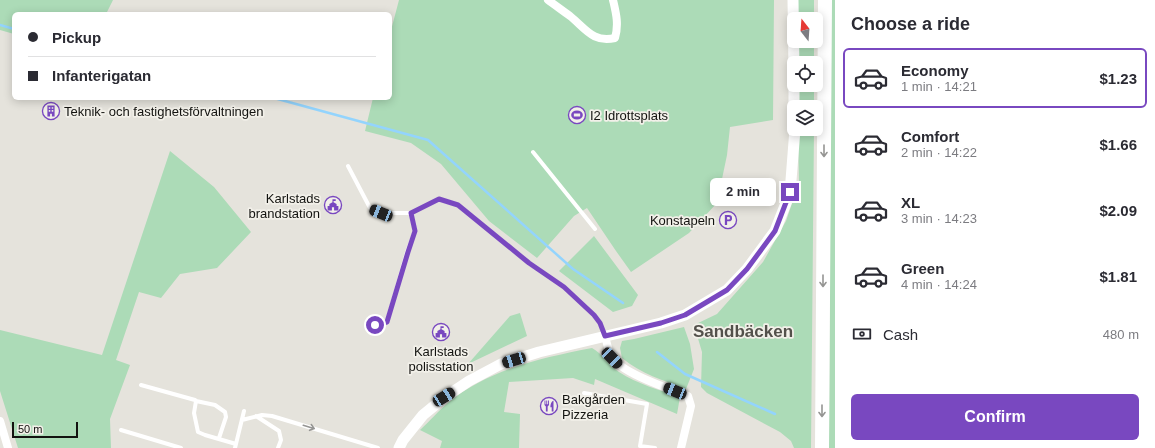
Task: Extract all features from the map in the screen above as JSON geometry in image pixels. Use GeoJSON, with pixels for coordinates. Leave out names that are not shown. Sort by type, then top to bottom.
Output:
{"type":"FeatureCollection","features":[{"type":"Feature","properties":{"kind":"highway"},"geometry":{"type":"LineString","coordinates":[[822,448],[825,0]]}},
{"type":"Feature","properties":{"kind":"street"},"geometry":{"type":"LineString","coordinates":[[548,0],[572,17],[589,34],[599,39],[608,40],[615,38],[618,30],[613,0]]}},
{"type":"Feature","properties":{"kind":"street"},"geometry":{"type":"LineString","coordinates":[[793,0],[794,56]]}},
{"type":"Feature","properties":{"kind":"street"},"geometry":{"type":"LineString","coordinates":[[399,448],[423,415],[444,397],[501,364],[538,352],[661,323],[685,315],[727,290],[747,269],[775,231],[790,192],[794,136]]}},
{"type":"Feature","properties":{"kind":"street"},"geometry":{"type":"LineString","coordinates":[[605,336],[612,358],[622,367],[636,375],[688,396],[691,406],[681,448]]}},
{"type":"Feature","properties":{"kind":"street"},"geometry":{"type":"LineString","coordinates":[[0,420],[8,448]]}},
{"type":"Feature","properties":{"kind":"lane"},"geometry":{"type":"LineString","coordinates":[[533,152],[595,229]]}},
{"type":"Feature","properties":{"kind":"lane"},"geometry":{"type":"LineString","coordinates":[[348,166],[370,208],[381,213],[411,213],[439,199],[458,205],[529,263],[564,287],[594,315],[600,323],[605,336]]}},
{"type":"Feature","properties":{"kind":"lane"},"geometry":{"type":"LineString","coordinates":[[375,325],[387,322],[415,231],[411,213]]}},
{"type":"Feature","properties":{"kind":"lane"},"geometry":{"type":"LineString","coordinates":[[141,385],[215,405],[225,412],[226,417],[219,438]]}},
{"type":"Feature","properties":{"kind":"lane"},"geometry":{"type":"LineString","coordinates":[[584,393],[647,404],[640,446],[655,448]]}},
{"type":"Feature","properties":{"kind":"lane"},"geometry":{"type":"LineString","coordinates":[[196,401],[194,413],[198,432],[219,438],[236,446],[244,411]]}},
{"type":"Feature","properties":{"kind":"lane"},"geometry":{"type":"LineString","coordinates":[[242,420],[256,416],[272,416],[378,448]]}},
{"type":"Feature","properties":{"kind":"lane"},"geometry":{"type":"LineString","coordinates":[[256,416],[279,431],[281,439],[278,448]]}},
{"type":"Feature","properties":{"kind":"lane"},"geometry":{"type":"LineString","coordinates":[[121,430],[181,448]]}},
{"type":"Feature","properties":{"kind":"green space"},"geometry":{"type":"Polygon","coordinates":[[[0,0],[113,0],[107,12],[12,12],[12,33],[0,30],[0,0]]]}},
{"type":"Feature","properties":{"kind":"green space"},"geometry":{"type":"Polygon","coordinates":[[[399,0],[774,0],[773,120],[730,127],[727,155],[717,203],[689,233],[631,272],[587,208],[574,216],[537,258],[489,221],[441,164],[411,143],[365,131],[373,100],[392,100],[392,26],[399,0]]]}},
{"type":"Feature","properties":{"kind":"green space"},"geometry":{"type":"Polygon","coordinates":[[[798,0],[814,0],[814,12],[798,12],[798,0]]]}},
{"type":"Feature","properties":{"kind":"green space"},"geometry":{"type":"Polygon","coordinates":[[[831,0],[835,0],[835,448],[829,448],[831,0]]]}},
{"type":"Feature","properties":{"kind":"green space"},"geometry":{"type":"Polygon","coordinates":[[[798,48],[814,48],[814,56],[798,56],[798,48]]]}},
{"type":"Feature","properties":{"kind":"green space"},"geometry":{"type":"Polygon","coordinates":[[[798,92],[814,92],[814,100],[798,100],[798,92]]]}},
{"type":"Feature","properties":{"kind":"green space"},"geometry":{"type":"Polygon","coordinates":[[[798,136],[814,136],[811,448],[794,448],[791,441],[780,432],[707,393],[701,387],[702,352],[694,325],[717,314],[763,262],[786,221],[799,183],[798,136]]]}},
{"type":"Feature","properties":{"kind":"green space"},"geometry":{"type":"Polygon","coordinates":[[[170,151],[214,187],[251,232],[217,268],[180,274],[161,298],[139,292],[116,360],[130,365],[110,419],[111,448],[18,448],[0,391],[0,330],[102,355],[170,151]]]}},
{"type":"Feature","properties":{"kind":"green space"},"geometry":{"type":"Polygon","coordinates":[[[594,236],[638,295],[632,306],[613,312],[559,271],[594,236]]]}},
{"type":"Feature","properties":{"kind":"green space"},"geometry":{"type":"Polygon","coordinates":[[[520,313],[527,336],[468,364],[510,316],[520,313]]]}},
{"type":"Feature","properties":{"kind":"green space"},"geometry":{"type":"Polygon","coordinates":[[[684,327],[690,344],[694,369],[686,389],[645,372],[629,364],[622,358],[620,348],[622,341],[684,327]]]}},
{"type":"Feature","properties":{"kind":"green space"},"geometry":{"type":"Polygon","coordinates":[[[592,348],[615,369],[633,380],[680,397],[677,414],[595,379],[594,385],[573,378],[509,382],[504,412],[520,414],[519,448],[440,448],[442,441],[420,430],[449,402],[481,381],[517,366],[592,348]]]}},
{"type":"Feature","properties":{"kind":"waterway"},"geometry":{"type":"LineString","coordinates":[[0,25],[12,28]]}},
{"type":"Feature","properties":{"kind":"waterway"},"geometry":{"type":"LineString","coordinates":[[281,100],[428,140],[573,269],[623,303]]}},
{"type":"Feature","properties":{"kind":"waterway"},"geometry":{"type":"LineString","coordinates":[[657,352],[685,374],[775,414]]}},
{"type":"Feature","properties":{"kind":"place","name":"Teknik- och fastighetsförvaltningen"},"geometry":{"type":"Point","coordinates":[51,111]}},
{"type":"Feature","properties":{"kind":"place","name":"I2 Idrottsplats"},"geometry":{"type":"Point","coordinates":[577,115]}},
{"type":"Feature","properties":{"kind":"place","name":"Karlstads brandstation"},"geometry":{"type":"Point","coordinates":[333,205]}},
{"type":"Feature","properties":{"kind":"place","name":"Konstapeln"},"geometry":{"type":"Point","coordinates":[728,220]}},
{"type":"Feature","properties":{"kind":"place","name":"Karlstads polisstation"},"geometry":{"type":"Point","coordinates":[441,332]}},
{"type":"Feature","properties":{"kind":"place","name":"Bakgården Pizzeria"},"geometry":{"type":"Point","coordinates":[549,406]}},
{"type":"Feature","properties":{"kind":"district","name":"Sandbäcken"},"geometry":{"type":"Point","coordinates":[743,331]}},
{"type":"Feature","properties":{"kind":"route"},"geometry":{"type":"LineString","coordinates":[[375,325],[387,322],[415,231],[411,213],[439,199],[458,205],[529,263],[564,287],[594,315],[600,323],[605,336],[661,323],[685,315],[727,290],[747,269],[775,231],[790,192]]}}]}
